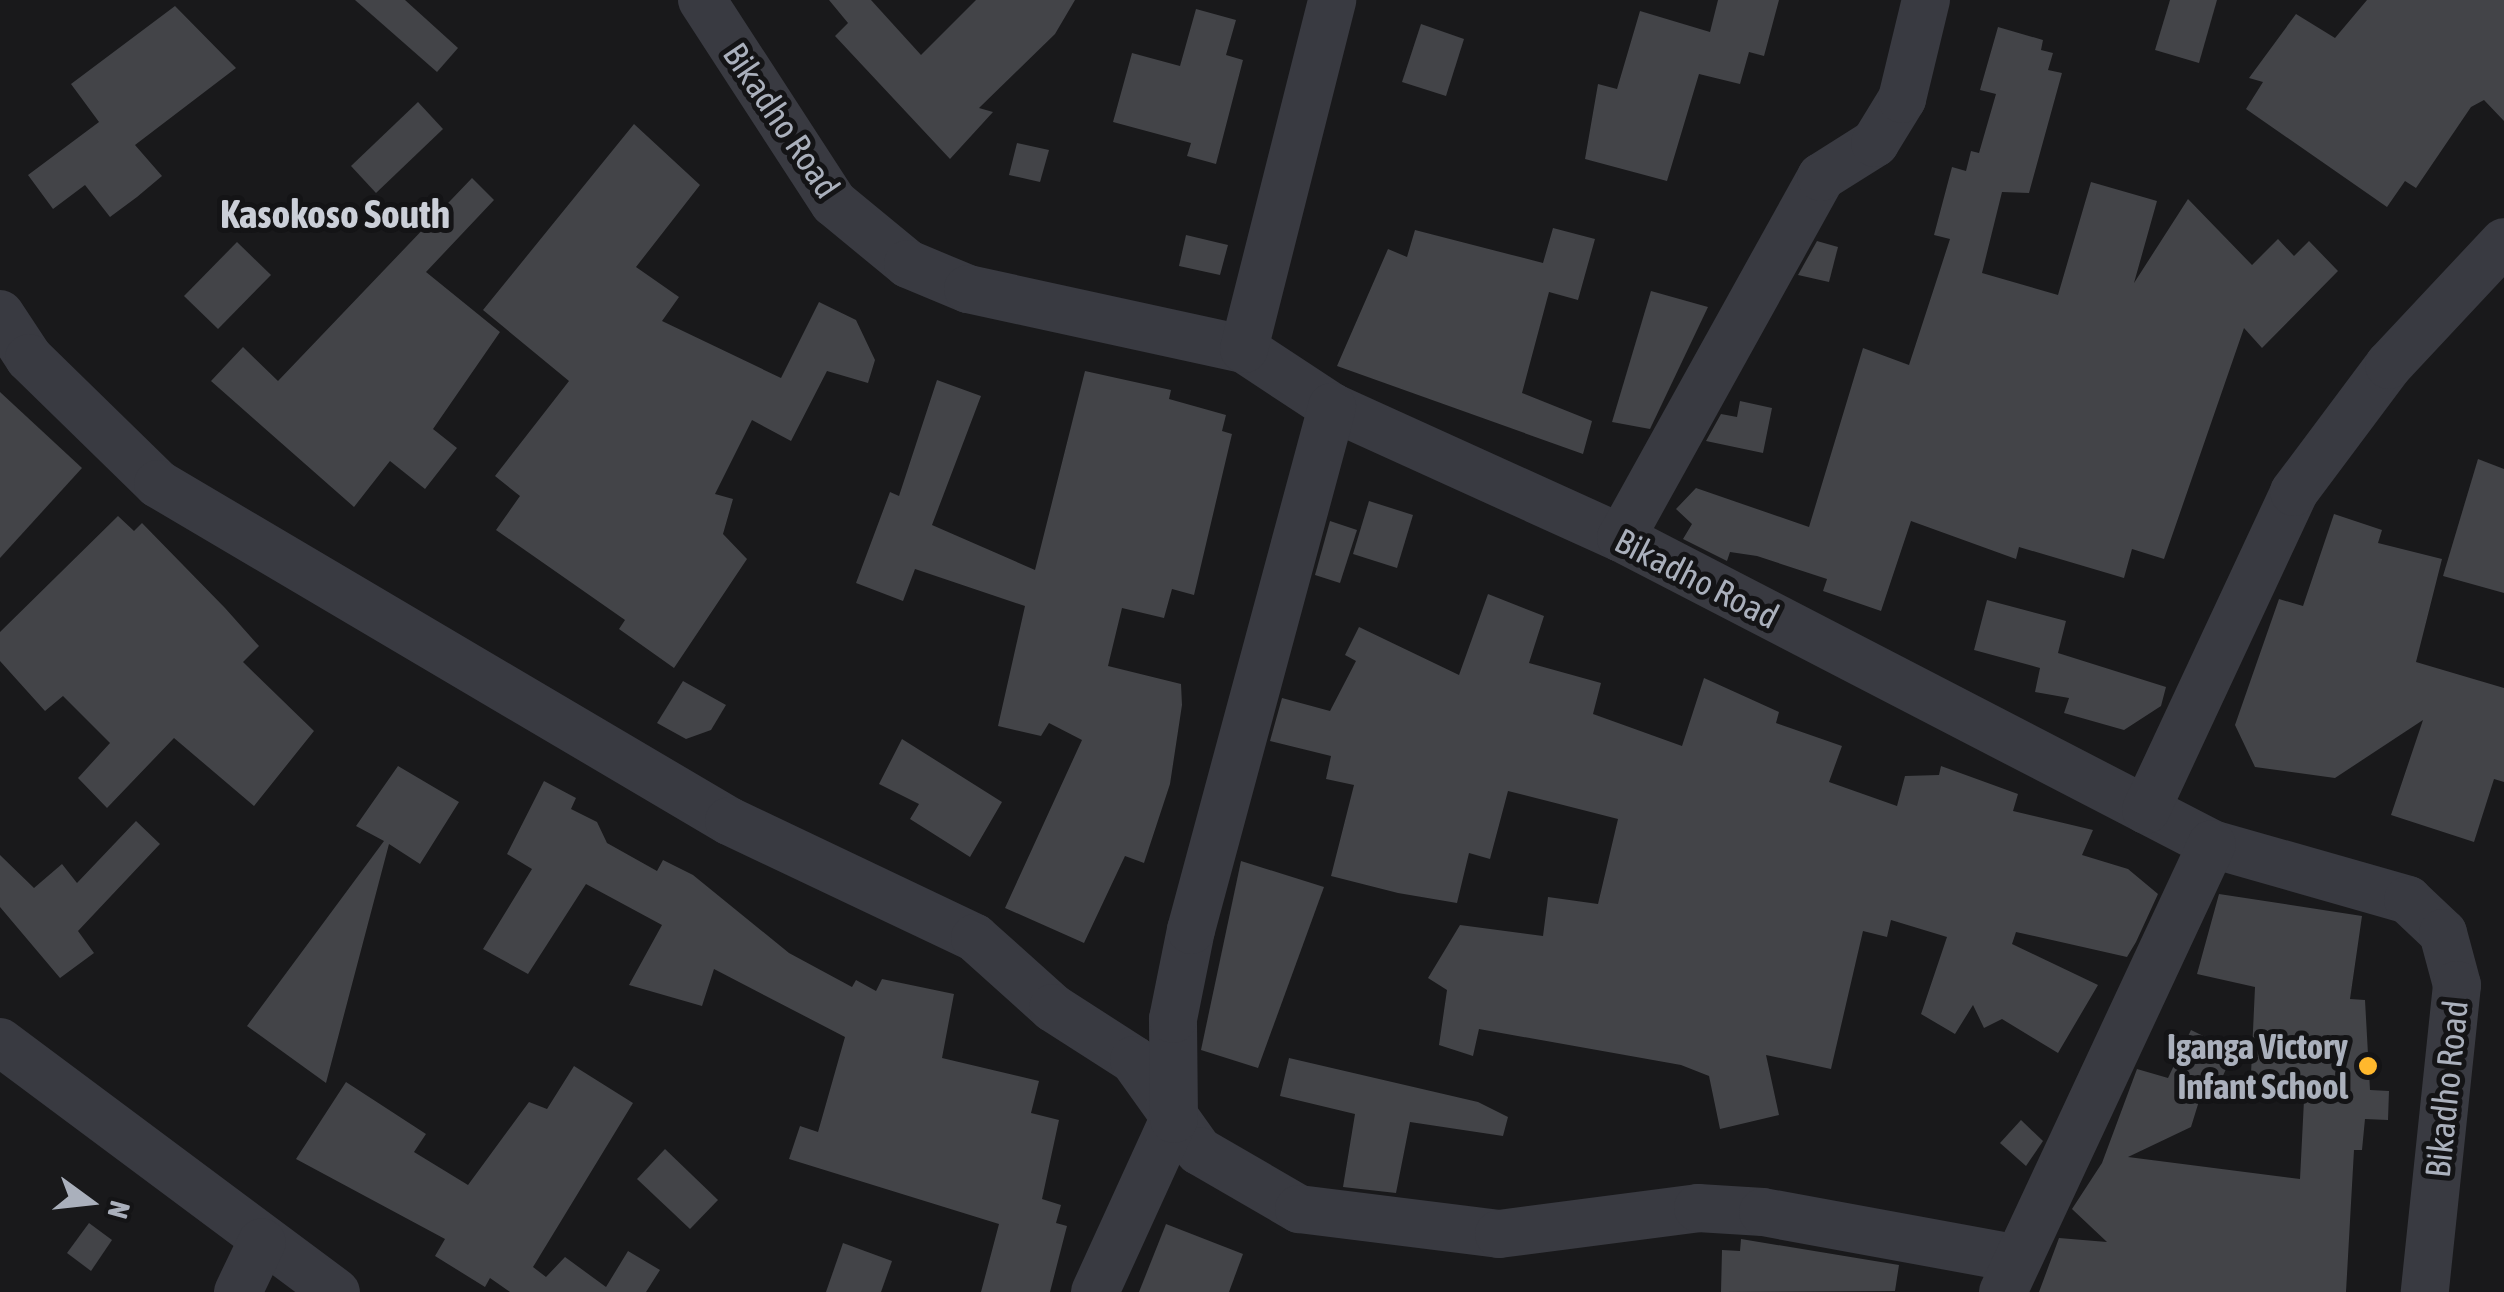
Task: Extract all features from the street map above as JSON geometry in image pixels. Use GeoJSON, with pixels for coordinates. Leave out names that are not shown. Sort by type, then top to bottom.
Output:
{"type":"FeatureCollection","features":[{"type":"Feature","properties":{"kind":"street","name":"Bikadho Road"},"geometry":{"type":"LineString","coordinates":[[702,0],[834,203],[908,264],[968,289],[1244,349],[1332,407],[1621,538],[2212,844],[2408,900],[2442,933],[2456,985],[2425,1292]]}},
{"type":"Feature","properties":{"kind":"street"},"geometry":{"type":"LineString","coordinates":[[1244,349],[1332,0]]}},
{"type":"Feature","properties":{"kind":"street"},"geometry":{"type":"LineString","coordinates":[[1621,538],[1720,372],[1800,210],[1821,177],[1874,143],[1902,99],[1926,0]]}},
{"type":"Feature","properties":{"kind":"street"},"geometry":{"type":"LineString","coordinates":[[2146,810],[2294,492],[2389,365],[2504,242]]}},
{"type":"Feature","properties":{"kind":"street"},"geometry":{"type":"LineString","coordinates":[[0,314],[28,358],[158,484],[729,821],[975,938],[1054,1008],[1134,1060],[1199,1151],[1299,1209],[1354,1221],[1499,1234],[1698,1208],[1763,1212],[2008,1275],[2212,844]]}},
{"type":"Feature","properties":{"kind":"street"},"geometry":{"type":"LineString","coordinates":[[1096,1292],[1174,1119],[1172,1019],[1190,930],[1332,407]]}},
{"type":"Feature","properties":{"kind":"street"},"geometry":{"type":"LineString","coordinates":[[0,1042],[262,1242],[336,1292]]}},
{"type":"Feature","properties":{"kind":"street"},"geometry":{"type":"LineString","coordinates":[[238,1292],[262,1242]]}},
{"type":"Feature","properties":{"kind":"building"},"geometry":{"type":"Polygon","coordinates":[[[355,0],[405,0],[458,48],[437,72],[355,0]]]}},
{"type":"Feature","properties":{"kind":"building"},"geometry":{"type":"Polygon","coordinates":[[[829,0],[871,0],[921,55],[976,0],[1075,0],[1055,34],[979,108],[993,112],[950,159],[835,36],[848,23],[829,0]]]}},
{"type":"Feature","properties":{"kind":"building"},"geometry":{"type":"Polygon","coordinates":[[[1718,0],[1779,0],[1764,56],[1749,52],[1740,84],[1699,74],[1667,181],[1585,159],[1598,84],[1617,89],[1640,11],[1710,32],[1718,0]]]}},
{"type":"Feature","properties":{"kind":"building"},"geometry":{"type":"Polygon","coordinates":[[[2170,0],[2217,0],[2199,63],[2155,50],[2170,0]]]}},
{"type":"Feature","properties":{"kind":"building"},"geometry":{"type":"Polygon","coordinates":[[[2367,0],[2504,0],[2504,121],[2484,100],[2471,107],[2416,188],[2405,181],[2387,207],[2246,109],[2263,82],[2249,78],[2296,14],[2335,38],[2367,0]]]}},
{"type":"Feature","properties":{"kind":"building"},"geometry":{"type":"Polygon","coordinates":[[[175,6],[236,68],[135,145],[162,176],[137,197],[110,217],[85,185],[53,209],[28,175],[99,122],[71,84],[175,6]]]}},
{"type":"Feature","properties":{"kind":"building"},"geometry":{"type":"Polygon","coordinates":[[[1196,9],[1236,20],[1226,55],[1243,60],[1216,164],[1187,156],[1191,143],[1113,122],[1132,53],[1180,66],[1196,9]]]}},
{"type":"Feature","properties":{"kind":"building"},"geometry":{"type":"Polygon","coordinates":[[[1421,24],[1464,39],[1446,96],[1402,82],[1421,24]]]}},
{"type":"Feature","properties":{"kind":"building"},"geometry":{"type":"Polygon","coordinates":[[[1998,27],[2043,40],[2041,50],[2053,53],[2048,70],[2062,73],[2029,193],[2002,192],[1982,273],[2058,295],[2091,182],[2157,201],[2134,283],[2188,199],[2252,265],[2278,239],[2294,256],[2309,241],[2338,271],[2262,348],[2244,328],[2164,559],[2132,549],[2124,578],[2019,547],[2016,559],[1911,521],[1881,611],[1823,591],[1827,579],[1757,556],[1730,552],[1727,561],[1683,539],[1692,524],[1676,509],[1696,488],[1809,527],[1863,348],[1909,365],[1950,239],[1934,235],[1952,167],[1966,171],[1971,151],[1979,153],[1996,94],[1980,90],[1998,27]]]}},
{"type":"Feature","properties":{"kind":"building"},"geometry":{"type":"Polygon","coordinates":[[[418,102],[443,129],[376,193],[351,166],[418,102]]]}},
{"type":"Feature","properties":{"kind":"building"},"geometry":{"type":"Polygon","coordinates":[[[634,124],[700,185],[636,267],[679,297],[662,321],[781,378],[819,302],[856,320],[875,360],[868,383],[827,371],[791,441],[752,420],[715,494],[733,499],[723,534],[747,559],[674,668],[619,629],[625,620],[496,530],[520,496],[495,476],[569,381],[483,310],[634,124]]]}},
{"type":"Feature","properties":{"kind":"building"},"geometry":{"type":"Polygon","coordinates":[[[1017,143],[1049,150],[1040,182],[1009,175],[1017,143]]]}},
{"type":"Feature","properties":{"kind":"building"},"geometry":{"type":"Polygon","coordinates":[[[472,178],[494,200],[426,272],[500,332],[433,429],[457,448],[425,489],[390,461],[354,507],[211,381],[243,347],[278,381],[472,178]]]}},
{"type":"Feature","properties":{"kind":"building"},"geometry":{"type":"Polygon","coordinates":[[[1553,228],[1595,239],[1578,300],[1549,292],[1522,393],[1592,421],[1583,454],[1337,366],[1388,249],[1407,257],[1415,230],[1543,263],[1553,228]]]}},
{"type":"Feature","properties":{"kind":"building"},"geometry":{"type":"Polygon","coordinates":[[[1186,235],[1228,245],[1220,275],[1179,266],[1186,235]]]}},
{"type":"Feature","properties":{"kind":"building"},"geometry":{"type":"Polygon","coordinates":[[[1817,241],[1838,247],[1829,282],[1798,275],[1817,241]]]}},
{"type":"Feature","properties":{"kind":"building"},"geometry":{"type":"Polygon","coordinates":[[[237,242],[271,275],[218,329],[184,296],[237,242]]]}},
{"type":"Feature","properties":{"kind":"building"},"geometry":{"type":"Polygon","coordinates":[[[1651,291],[1708,307],[1650,429],[1612,422],[1651,291]]]}},
{"type":"Feature","properties":{"kind":"building"},"geometry":{"type":"Polygon","coordinates":[[[1085,371],[1171,390],[1169,399],[1226,415],[1222,431],[1232,434],[1194,595],[1172,589],[1164,618],[1122,608],[1108,666],[1181,684],[1182,705],[1170,784],[1144,863],[1125,856],[1084,943],[1005,908],[1082,740],[1049,723],[1041,736],[998,726],[1025,606],[915,569],[903,601],[856,583],[890,492],[899,496],[937,380],[981,396],[932,525],[1035,570],[1085,371]]]}},
{"type":"Feature","properties":{"kind":"building"},"geometry":{"type":"Polygon","coordinates":[[[0,392],[82,468],[0,558],[0,392]]]}},
{"type":"Feature","properties":{"kind":"building"},"geometry":{"type":"Polygon","coordinates":[[[1740,401],[1772,408],[1763,453],[1706,441],[1721,414],[1737,417],[1740,401]]]}},
{"type":"Feature","properties":{"kind":"building"},"geometry":{"type":"Polygon","coordinates":[[[2478,459],[2504,469],[2504,593],[2443,576],[2478,459]]]}},
{"type":"Feature","properties":{"kind":"building"},"geometry":{"type":"Polygon","coordinates":[[[1369,501],[1413,515],[1397,568],[1353,554],[1369,501]]]}},
{"type":"Feature","properties":{"kind":"building"},"geometry":{"type":"Polygon","coordinates":[[[2334,514],[2382,530],[2378,543],[2442,559],[2416,662],[2504,688],[2504,782],[2494,779],[2474,842],[2391,815],[2423,720],[2335,778],[2255,767],[2235,725],[2279,599],[2303,606],[2334,514]]]}},
{"type":"Feature","properties":{"kind":"building"},"geometry":{"type":"Polygon","coordinates":[[[118,516],[134,531],[142,523],[225,608],[259,646],[243,662],[314,731],[254,806],[174,738],[107,808],[78,778],[110,743],[63,696],[45,711],[0,661],[0,632],[118,516]]]}},
{"type":"Feature","properties":{"kind":"building"},"geometry":{"type":"Polygon","coordinates":[[[1330,521],[1357,530],[1340,583],[1315,575],[1330,521]]]}},
{"type":"Feature","properties":{"kind":"building"},"geometry":{"type":"Polygon","coordinates":[[[1488,594],[1544,616],[1529,663],[1601,683],[1593,714],[1682,746],[1704,678],[1779,712],[1776,723],[1842,746],[1829,782],[1897,806],[1905,776],[1939,775],[1941,766],[2018,794],[2013,811],[2093,830],[2082,855],[2128,869],[2158,894],[2136,942],[2127,957],[2016,932],[2012,944],[2098,985],[2058,1053],[2002,1019],[1984,1028],[1973,1005],[1955,1034],[1921,1014],[1947,937],[1891,920],[1887,937],[1863,931],[1831,1069],[1766,1055],[1779,1115],[1720,1129],[1709,1076],[1681,1065],[1479,1029],[1473,1056],[1439,1045],[1447,990],[1428,978],[1460,925],[1543,936],[1548,897],[1598,904],[1618,819],[1508,791],[1490,859],[1469,853],[1457,903],[1398,893],[1331,876],[1354,785],[1326,779],[1331,756],[1270,741],[1282,698],[1330,711],[1356,661],[1345,655],[1359,627],[1459,675],[1488,594]]]}},
{"type":"Feature","properties":{"kind":"building"},"geometry":{"type":"Polygon","coordinates":[[[1987,600],[2066,621],[2058,653],[2166,687],[2161,706],[2124,730],[2064,713],[2069,698],[2035,692],[2040,668],[1974,650],[1987,600]]]}},
{"type":"Feature","properties":{"kind":"building"},"geometry":{"type":"Polygon","coordinates":[[[683,681],[726,705],[711,730],[686,739],[657,723],[683,681]]]}},
{"type":"Feature","properties":{"kind":"building"},"geometry":{"type":"Polygon","coordinates":[[[902,739],[1002,802],[970,857],[910,819],[919,804],[879,784],[902,739]]]}},
{"type":"Feature","properties":{"kind":"building"},"geometry":{"type":"Polygon","coordinates":[[[398,766],[459,802],[420,864],[389,844],[326,1083],[247,1026],[384,841],[356,826],[398,766]]]}},
{"type":"Feature","properties":{"kind":"building"},"geometry":{"type":"Polygon","coordinates":[[[544,781],[576,798],[571,809],[597,822],[607,843],[657,871],[663,860],[693,875],[789,953],[852,987],[856,980],[876,991],[882,979],[954,994],[942,1058],[1039,1081],[1031,1113],[1059,1120],[1042,1199],[1061,1205],[1056,1223],[1067,1226],[1050,1292],[981,1292],[999,1224],[789,1159],[800,1126],[818,1132],[845,1037],[714,969],[702,1006],[629,985],[662,925],[586,884],[528,974],[483,949],[532,869],[507,854],[544,781]]]}},
{"type":"Feature","properties":{"kind":"building"},"geometry":{"type":"Polygon","coordinates":[[[136,821],[160,844],[78,931],[94,953],[60,978],[0,907],[0,855],[34,888],[62,864],[77,883],[136,821]]]}},
{"type":"Feature","properties":{"kind":"building"},"geometry":{"type":"Polygon","coordinates":[[[1241,861],[1324,887],[1258,1068],[1201,1050],[1241,861]]]}},
{"type":"Feature","properties":{"kind":"building"},"geometry":{"type":"Polygon","coordinates":[[[2219,894],[2362,916],[2350,999],[2365,1000],[2370,1090],[2389,1091],[2388,1120],[2365,1119],[2362,1150],[2354,1150],[2346,1292],[2039,1292],[2059,1238],[2107,1242],[2072,1209],[2102,1163],[2137,1069],[2168,1078],[2191,1030],[2234,1051],[2222,1078],[2208,1072],[2191,1127],[2128,1157],[2300,1179],[2305,1080],[2251,1074],[2255,987],[2197,974],[2219,894]]]}},
{"type":"Feature","properties":{"kind":"building"},"geometry":{"type":"Polygon","coordinates":[[[1289,1058],[1478,1102],[1508,1117],[1503,1136],[1410,1122],[1396,1193],[1343,1187],[1355,1114],[1280,1096],[1289,1058]]]}},
{"type":"Feature","properties":{"kind":"building"},"geometry":{"type":"Polygon","coordinates":[[[574,1066],[633,1103],[533,1267],[546,1277],[565,1257],[606,1287],[628,1251],[660,1270],[646,1292],[510,1292],[490,1278],[485,1287],[435,1256],[445,1239],[296,1159],[346,1082],[426,1134],[414,1152],[468,1185],[529,1102],[547,1109],[574,1066]]]}},
{"type":"Feature","properties":{"kind":"building"},"geometry":{"type":"Polygon","coordinates":[[[2021,1120],[2043,1141],[2026,1166],[2000,1143],[2021,1120]]]}},
{"type":"Feature","properties":{"kind":"building"},"geometry":{"type":"Polygon","coordinates":[[[665,1149],[718,1200],[690,1229],[637,1179],[665,1149]]]}},
{"type":"Feature","properties":{"kind":"building"},"geometry":{"type":"Polygon","coordinates":[[[89,1223],[112,1240],[91,1271],[67,1253],[89,1223]]]}},
{"type":"Feature","properties":{"kind":"building"},"geometry":{"type":"Polygon","coordinates":[[[1166,1224],[1243,1254],[1229,1292],[1139,1292],[1166,1224]]]}},
{"type":"Feature","properties":{"kind":"building"},"geometry":{"type":"Polygon","coordinates":[[[1741,1239],[1899,1265],[1895,1291],[1721,1292],[1722,1250],[1740,1251],[1741,1239]]]}},
{"type":"Feature","properties":{"kind":"building"},"geometry":{"type":"Polygon","coordinates":[[[843,1243],[892,1261],[881,1292],[826,1292],[843,1243]]]}},
{"type":"Feature","properties":{"kind":"place","name":"Iganga Victory Infant School"},"geometry":{"type":"Point","coordinates":[2368,1066]}},
{"type":"Feature","properties":{"kind":"district","name":"Kasokoso South"},"geometry":{"type":"Point","coordinates":[335,214]}}]}
